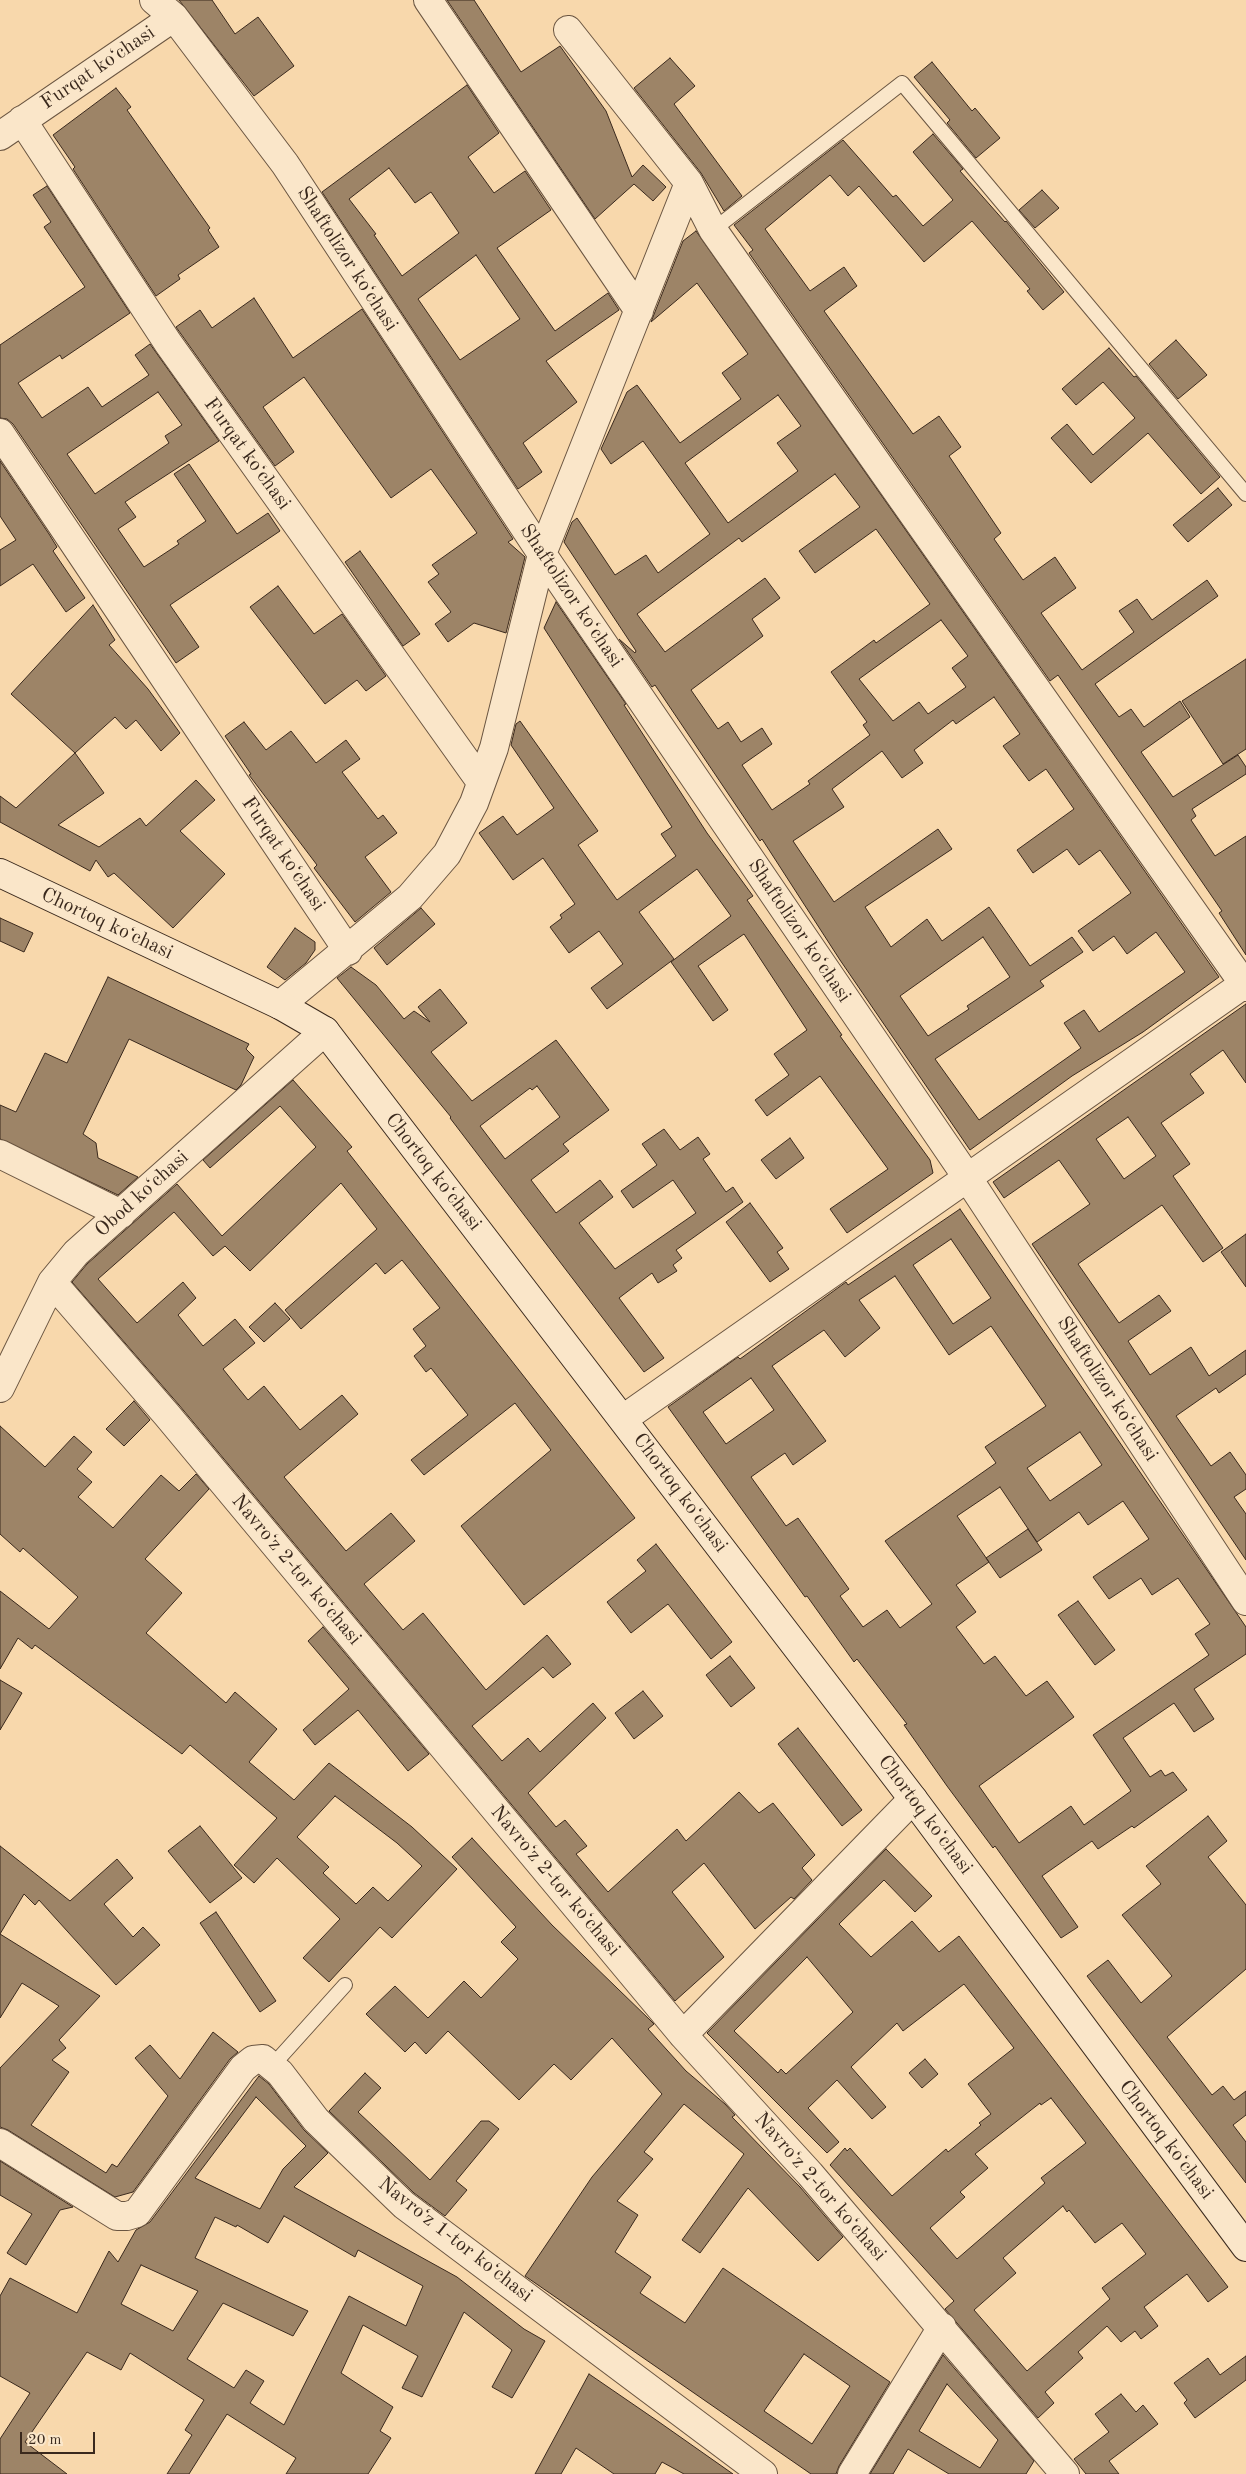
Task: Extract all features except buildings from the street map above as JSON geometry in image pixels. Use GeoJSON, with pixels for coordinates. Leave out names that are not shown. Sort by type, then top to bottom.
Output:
{"type":"FeatureCollection","features":[{"type":"Feature","properties":{"kind":"street"},"geometry":{"type":"LineString","coordinates":[[428,0],[639,311]]}},
{"type":"Feature","properties":{"kind":"street","name":"Furqat koʻchasi"},"geometry":{"type":"LineString","coordinates":[[0,136],[164,8]]}},
{"type":"Feature","properties":{"kind":"street","name":"Shaftolizor koʻchasi"},"geometry":{"type":"LineString","coordinates":[[164,8],[285,164],[542,554],[968,1177],[1246,1601]]}},
{"type":"Feature","properties":{"kind":"street"},"geometry":{"type":"LineString","coordinates":[[568,30],[689,183],[713,230],[1245,985],[623,1419]]}},
{"type":"Feature","properties":{"kind":"street","name":"Furqat koʻchasi"},"geometry":{"type":"LineString","coordinates":[[22,120],[168,343],[481,782]]}},
{"type":"Feature","properties":{"kind":"street"},"geometry":{"type":"LineString","coordinates":[[280,1006],[348,951],[410,897],[447,854],[474,803],[494,748],[542,554],[689,183]]}},
{"type":"Feature","properties":{"kind":"street","name":"Furqat koʻchasi"},"geometry":{"type":"LineString","coordinates":[[0,432],[348,951]]}},
{"type":"Feature","properties":{"kind":"street","name":"Chortoq koʻchasi"},"geometry":{"type":"LineString","coordinates":[[0,873],[280,1006],[325,1031],[913,1799],[1246,2247]]}},
{"type":"Feature","properties":{"kind":"street","name":"Obod koʻchasi"},"geometry":{"type":"LineString","coordinates":[[0,1388],[52,1282],[76,1253],[325,1031]]}},
{"type":"Feature","properties":{"kind":"street"},"geometry":{"type":"LineString","coordinates":[[0,1154],[121,1214]]}},
{"type":"Feature","properties":{"kind":"street","name":"Navroʻz 2-tor koʻchasi"},"geometry":{"type":"LineString","coordinates":[[52,1282],[167,1415],[683,2036],[810,2174],[1065,2474]]}},
{"type":"Feature","properties":{"kind":"street"},"geometry":{"type":"LineString","coordinates":[[683,2036],[913,1799]]}},
{"type":"Feature","properties":{"kind":"street"},"geometry":{"type":"LineString","coordinates":[[0,2142],[117,2216],[137,2214],[243,2068],[253,2060],[263,2059],[273,2065]]}},
{"type":"Feature","properties":{"kind":"street","name":"Navroʻz 1-tor koʻchasi"},"geometry":{"type":"LineString","coordinates":[[273,2065],[316,2120],[404,2205],[763,2474]]}},
{"type":"Feature","properties":{"kind":"street"},"geometry":{"type":"LineString","coordinates":[[852,2474],[942,2327]]}},
{"type":"Feature","properties":{"kind":"lane"},"geometry":{"type":"LineString","coordinates":[[713,230],[902,83],[1246,494]]}},
{"type":"Feature","properties":{"kind":"lane"},"geometry":{"type":"LineString","coordinates":[[273,2065],[345,1985]]}}]}
